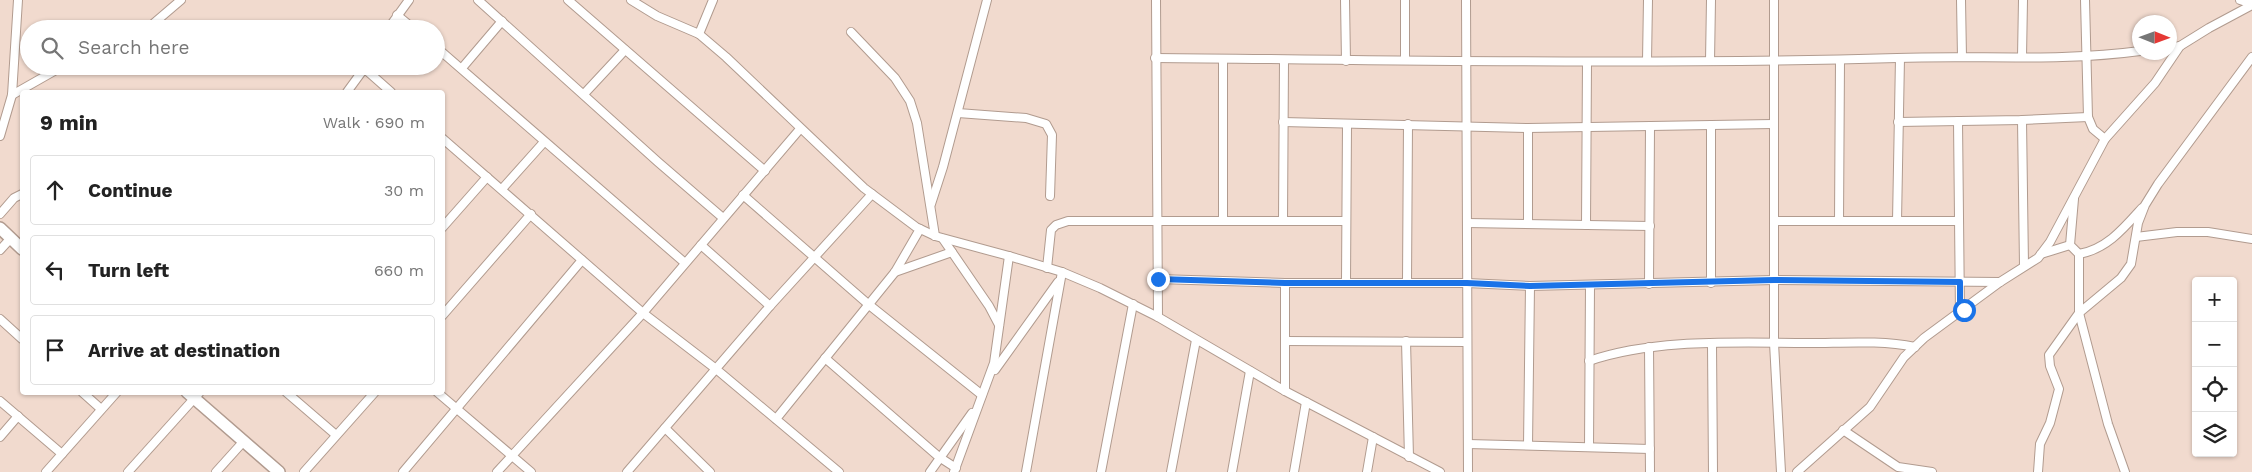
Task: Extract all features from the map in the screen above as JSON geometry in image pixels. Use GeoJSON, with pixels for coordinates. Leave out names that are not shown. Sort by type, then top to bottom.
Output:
{"type":"FeatureCollection","features":[{"type":"Feature","properties":{"kind":"main road"},"geometry":{"type":"LineString","coordinates":[[0,228],[20,247]]}},
{"type":"Feature","properties":{"kind":"main road"},"geometry":{"type":"LineString","coordinates":[[194,395],[243,442],[279,472]]}},
{"type":"Feature","properties":{"kind":"street"},"geometry":{"type":"LineString","coordinates":[[0,136],[12,95],[18,0]]}},
{"type":"Feature","properties":{"kind":"street"},"geometry":{"type":"LineString","coordinates":[[158,20],[181,0]]}},
{"type":"Feature","properties":{"kind":"street"},"geometry":{"type":"LineString","coordinates":[[394,20],[409,0]]}},
{"type":"Feature","properties":{"kind":"street"},"geometry":{"type":"LineString","coordinates":[[478,0],[723,218]]}},
{"type":"Feature","properties":{"kind":"street"},"geometry":{"type":"LineString","coordinates":[[568,0],[765,170]]}},
{"type":"Feature","properties":{"kind":"street"},"geometry":{"type":"LineString","coordinates":[[631,0],[657,16],[699,34],[726,56],[800,129],[872,194],[920,229],[939,237],[1047,268],[1061,276],[1133,304],[1285,391],[1440,472]]}},
{"type":"Feature","properties":{"kind":"street"},"geometry":{"type":"LineString","coordinates":[[699,34],[714,0]]}},
{"type":"Feature","properties":{"kind":"street"},"geometry":{"type":"LineString","coordinates":[[930,206],[958,113],[987,0]]}},
{"type":"Feature","properties":{"kind":"street"},"geometry":{"type":"LineString","coordinates":[[1156,0],[1158,317]]}},
{"type":"Feature","properties":{"kind":"street"},"geometry":{"type":"LineString","coordinates":[[1345,0],[1346,61]]}},
{"type":"Feature","properties":{"kind":"street"},"geometry":{"type":"LineString","coordinates":[[1405,60],[1406,0]]}},
{"type":"Feature","properties":{"kind":"street"},"geometry":{"type":"LineString","coordinates":[[1466,0],[1468,472]]}},
{"type":"Feature","properties":{"kind":"street"},"geometry":{"type":"LineString","coordinates":[[1647,61],[1648,0]]}},
{"type":"Feature","properties":{"kind":"street"},"geometry":{"type":"LineString","coordinates":[[1710,61],[1711,0]]}},
{"type":"Feature","properties":{"kind":"street"},"geometry":{"type":"LineString","coordinates":[[1774,0],[1774,343],[1781,472]]}},
{"type":"Feature","properties":{"kind":"street"},"geometry":{"type":"LineString","coordinates":[[1961,0],[1962,57]]}},
{"type":"Feature","properties":{"kind":"street"},"geometry":{"type":"LineString","coordinates":[[2022,56],[2023,0]]}},
{"type":"Feature","properties":{"kind":"street"},"geometry":{"type":"LineString","coordinates":[[2085,0],[2088,117],[2093,129],[2105,139]]}},
{"type":"Feature","properties":{"kind":"street"},"geometry":{"type":"LineString","coordinates":[[2240,0],[2252,4]]}},
{"type":"Feature","properties":{"kind":"street"},"geometry":{"type":"LineString","coordinates":[[2177,47],[2252,4]]}},
{"type":"Feature","properties":{"kind":"street"},"geometry":{"type":"LineString","coordinates":[[397,15],[403,20]]}},
{"type":"Feature","properties":{"kind":"street"},"geometry":{"type":"LineString","coordinates":[[462,68],[502,21]]}},
{"type":"Feature","properties":{"kind":"street"},"geometry":{"type":"LineString","coordinates":[[851,32],[895,78],[910,101],[917,123],[930,206],[939,237],[952,252],[989,306],[1000,327]]}},
{"type":"Feature","properties":{"kind":"street"},"geometry":{"type":"LineString","coordinates":[[2041,254],[2105,139],[2155,82],[2180,46]]}},
{"type":"Feature","properties":{"kind":"street"},"geometry":{"type":"LineString","coordinates":[[584,94],[625,50]]}},
{"type":"Feature","properties":{"kind":"street"},"geometry":{"type":"LineString","coordinates":[[1155,58],[1346,61],[1773,61],[2085,56],[2132,53]]}},
{"type":"Feature","properties":{"kind":"street"},"geometry":{"type":"LineString","coordinates":[[445,54],[685,263]]}},
{"type":"Feature","properties":{"kind":"street"},"geometry":{"type":"LineString","coordinates":[[2038,472],[2040,444],[2050,423],[2059,389],[2050,366],[2049,355],[2079,313],[2121,278],[2131,264],[2138,223],[2145,205],[2158,184],[2252,57]]}},
{"type":"Feature","properties":{"kind":"street"},"geometry":{"type":"LineString","coordinates":[[1897,221],[1900,58]]}},
{"type":"Feature","properties":{"kind":"street"},"geometry":{"type":"LineString","coordinates":[[1223,59],[1223,220]]}},
{"type":"Feature","properties":{"kind":"street"},"geometry":{"type":"LineString","coordinates":[[1283,220],[1284,60]]}},
{"type":"Feature","properties":{"kind":"street"},"geometry":{"type":"LineString","coordinates":[[1839,221],[1840,60]]}},
{"type":"Feature","properties":{"kind":"street"},"geometry":{"type":"LineString","coordinates":[[1586,225],[1587,62]]}},
{"type":"Feature","properties":{"kind":"street"},"geometry":{"type":"LineString","coordinates":[[21,90],[47,75]]}},
{"type":"Feature","properties":{"kind":"street"},"geometry":{"type":"LineString","coordinates":[[348,90],[360,75]]}},
{"type":"Feature","properties":{"kind":"street"},"geometry":{"type":"LineString","coordinates":[[373,75],[389,90]]}},
{"type":"Feature","properties":{"kind":"street"},"geometry":{"type":"LineString","coordinates":[[12,95],[20,90]]}},
{"type":"Feature","properties":{"kind":"street"},"geometry":{"type":"LineString","coordinates":[[958,113],[1026,118],[1046,124],[1052,135],[1050,196]]}},
{"type":"Feature","properties":{"kind":"street"},"geometry":{"type":"LineString","coordinates":[[1898,122],[2088,117]]}},
{"type":"Feature","properties":{"kind":"street"},"geometry":{"type":"LineString","coordinates":[[2022,120],[2024,266]]}},
{"type":"Feature","properties":{"kind":"street"},"geometry":{"type":"LineString","coordinates":[[1958,121],[1960,313]]}},
{"type":"Feature","properties":{"kind":"street"},"geometry":{"type":"LineString","coordinates":[[1283,122],[1528,128],[1773,124]]}},
{"type":"Feature","properties":{"kind":"street"},"geometry":{"type":"LineString","coordinates":[[1346,282],[1347,124]]}},
{"type":"Feature","properties":{"kind":"street"},"geometry":{"type":"LineString","coordinates":[[1407,282],[1408,124]]}},
{"type":"Feature","properties":{"kind":"street"},"geometry":{"type":"LineString","coordinates":[[1711,126],[1711,283]]}},
{"type":"Feature","properties":{"kind":"street"},"geometry":{"type":"LineString","coordinates":[[1650,127],[1650,284]]}},
{"type":"Feature","properties":{"kind":"street"},"geometry":{"type":"LineString","coordinates":[[1528,128],[1528,224]]}},
{"type":"Feature","properties":{"kind":"street"},"geometry":{"type":"LineString","coordinates":[[497,472],[643,313],[800,129]]}},
{"type":"Feature","properties":{"kind":"street"},"geometry":{"type":"LineString","coordinates":[[445,141],[643,313],[716,369],[839,472]]}},
{"type":"Feature","properties":{"kind":"street"},"geometry":{"type":"LineString","coordinates":[[502,189],[544,142]]}},
{"type":"Feature","properties":{"kind":"street"},"geometry":{"type":"LineString","coordinates":[[445,224],[487,177]]}},
{"type":"Feature","properties":{"kind":"street"},"geometry":{"type":"LineString","coordinates":[[627,472],[814,256],[872,194]]}},
{"type":"Feature","properties":{"kind":"street"},"geometry":{"type":"LineString","coordinates":[[0,214],[14,198],[20,195]]}},
{"type":"Feature","properties":{"kind":"street"},"geometry":{"type":"LineString","coordinates":[[743,195],[868,304],[982,396]]}},
{"type":"Feature","properties":{"kind":"street"},"geometry":{"type":"LineString","coordinates":[[2074,195],[2070,245],[2078,254],[2079,313],[2108,424],[2125,472]]}},
{"type":"Feature","properties":{"kind":"street"},"geometry":{"type":"LineString","coordinates":[[2078,254],[2094,250],[2106,244],[2145,205]]}},
{"type":"Feature","properties":{"kind":"street"},"geometry":{"type":"LineString","coordinates":[[445,313],[531,214]]}},
{"type":"Feature","properties":{"kind":"street"},"geometry":{"type":"LineString","coordinates":[[1047,268],[1050,233],[1054,226],[1059,223],[1157,220],[1346,221]]}},
{"type":"Feature","properties":{"kind":"street"},"geometry":{"type":"LineString","coordinates":[[1774,221],[1959,221]]}},
{"type":"Feature","properties":{"kind":"street"},"geometry":{"type":"LineString","coordinates":[[1467,223],[1650,226]]}},
{"type":"Feature","properties":{"kind":"street"},"geometry":{"type":"LineString","coordinates":[[776,419],[895,272],[920,229]]}},
{"type":"Feature","properties":{"kind":"street"},"geometry":{"type":"LineString","coordinates":[[2136,237],[2177,232],[2208,232],[2252,239]]}},
{"type":"Feature","properties":{"kind":"street"},"geometry":{"type":"LineString","coordinates":[[0,250],[11,238]]}},
{"type":"Feature","properties":{"kind":"street"},"geometry":{"type":"LineString","coordinates":[[701,245],[770,306]]}},
{"type":"Feature","properties":{"kind":"street"},"geometry":{"type":"LineString","coordinates":[[1797,472],[1870,407],[1894,370],[1915,347],[2000,282],[2041,254],[2070,245]]}},
{"type":"Feature","properties":{"kind":"street"},"geometry":{"type":"LineString","coordinates":[[895,272],[952,252]]}},
{"type":"Feature","properties":{"kind":"street"},"geometry":{"type":"LineString","coordinates":[[825,358],[955,470],[994,363],[1009,256]]}},
{"type":"Feature","properties":{"kind":"street"},"geometry":{"type":"LineString","coordinates":[[403,472],[455,408],[582,260]]}},
{"type":"Feature","properties":{"kind":"street"},"geometry":{"type":"LineString","coordinates":[[989,378],[1061,276]]}},
{"type":"Feature","properties":{"kind":"street"},"geometry":{"type":"LineString","coordinates":[[1026,472],[1061,276]]}},
{"type":"Feature","properties":{"kind":"street"},"geometry":{"type":"LineString","coordinates":[[1158,279],[1285,283],[1467,283],[1530,286],[1774,280],[2000,282]]}},
{"type":"Feature","properties":{"kind":"street"},"geometry":{"type":"LineString","coordinates":[[1285,283],[1285,391]]}},
{"type":"Feature","properties":{"kind":"street"},"geometry":{"type":"LineString","coordinates":[[1589,447],[1590,285]]}},
{"type":"Feature","properties":{"kind":"street"},"geometry":{"type":"LineString","coordinates":[[1528,446],[1530,286]]}},
{"type":"Feature","properties":{"kind":"street"},"geometry":{"type":"LineString","coordinates":[[1101,472],[1133,304]]}},
{"type":"Feature","properties":{"kind":"street"},"geometry":{"type":"LineString","coordinates":[[0,319],[20,337]]}},
{"type":"Feature","properties":{"kind":"street"},"geometry":{"type":"LineString","coordinates":[[1171,472],[1196,340]]}},
{"type":"Feature","properties":{"kind":"street"},"geometry":{"type":"LineString","coordinates":[[1285,341],[1468,342]]}},
{"type":"Feature","properties":{"kind":"street"},"geometry":{"type":"LineString","coordinates":[[1406,341],[1409,457]]}},
{"type":"Feature","properties":{"kind":"street"},"geometry":{"type":"LineString","coordinates":[[1589,361],[1618,352],[1649,347],[1712,344],[1882,343],[1915,347]]}},
{"type":"Feature","properties":{"kind":"street"},"geometry":{"type":"LineString","coordinates":[[1712,344],[1713,472]]}},
{"type":"Feature","properties":{"kind":"street"},"geometry":{"type":"LineString","coordinates":[[1649,347],[1650,472]]}},
{"type":"Feature","properties":{"kind":"street"},"geometry":{"type":"LineString","coordinates":[[1232,472],[1250,371]]}},
{"type":"Feature","properties":{"kind":"street"},"geometry":{"type":"LineString","coordinates":[[85,395],[101,410]]}},
{"type":"Feature","properties":{"kind":"street"},"geometry":{"type":"LineString","coordinates":[[46,472],[114,395]]}},
{"type":"Feature","properties":{"kind":"street"},"geometry":{"type":"LineString","coordinates":[[128,472],[194,395]]}},
{"type":"Feature","properties":{"kind":"street"},"geometry":{"type":"LineString","coordinates":[[289,395],[336,435]]}},
{"type":"Feature","properties":{"kind":"street"},"geometry":{"type":"LineString","coordinates":[[304,472],[372,395]]}},
{"type":"Feature","properties":{"kind":"street"},"geometry":{"type":"LineString","coordinates":[[440,395],[531,472]]}},
{"type":"Feature","properties":{"kind":"street"},"geometry":{"type":"LineString","coordinates":[[0,401],[62,454]]}},
{"type":"Feature","properties":{"kind":"street"},"geometry":{"type":"LineString","coordinates":[[1294,472],[1306,402]]}},
{"type":"Feature","properties":{"kind":"street"},"geometry":{"type":"LineString","coordinates":[[930,472],[939,457],[978,406]]}},
{"type":"Feature","properties":{"kind":"street"},"geometry":{"type":"LineString","coordinates":[[0,437],[18,416]]}},
{"type":"Feature","properties":{"kind":"street"},"geometry":{"type":"LineString","coordinates":[[665,428],[710,472]]}},
{"type":"Feature","properties":{"kind":"street"},"geometry":{"type":"LineString","coordinates":[[1843,430],[1898,466],[1932,472]]}},
{"type":"Feature","properties":{"kind":"street"},"geometry":{"type":"LineString","coordinates":[[1367,472],[1373,437]]}},
{"type":"Feature","properties":{"kind":"street"},"geometry":{"type":"LineString","coordinates":[[216,472],[243,442]]}},
{"type":"Feature","properties":{"kind":"street"},"geometry":{"type":"LineString","coordinates":[[1468,444],[1650,449]]}},
{"type":"Feature","properties":{"kind":"route"},"geometry":{"type":"LineString","coordinates":[[1158,279],[1285,283],[1467,283],[1530,286],[1774,280],[1960,282],[1960,313],[1964,310]]}}]}
